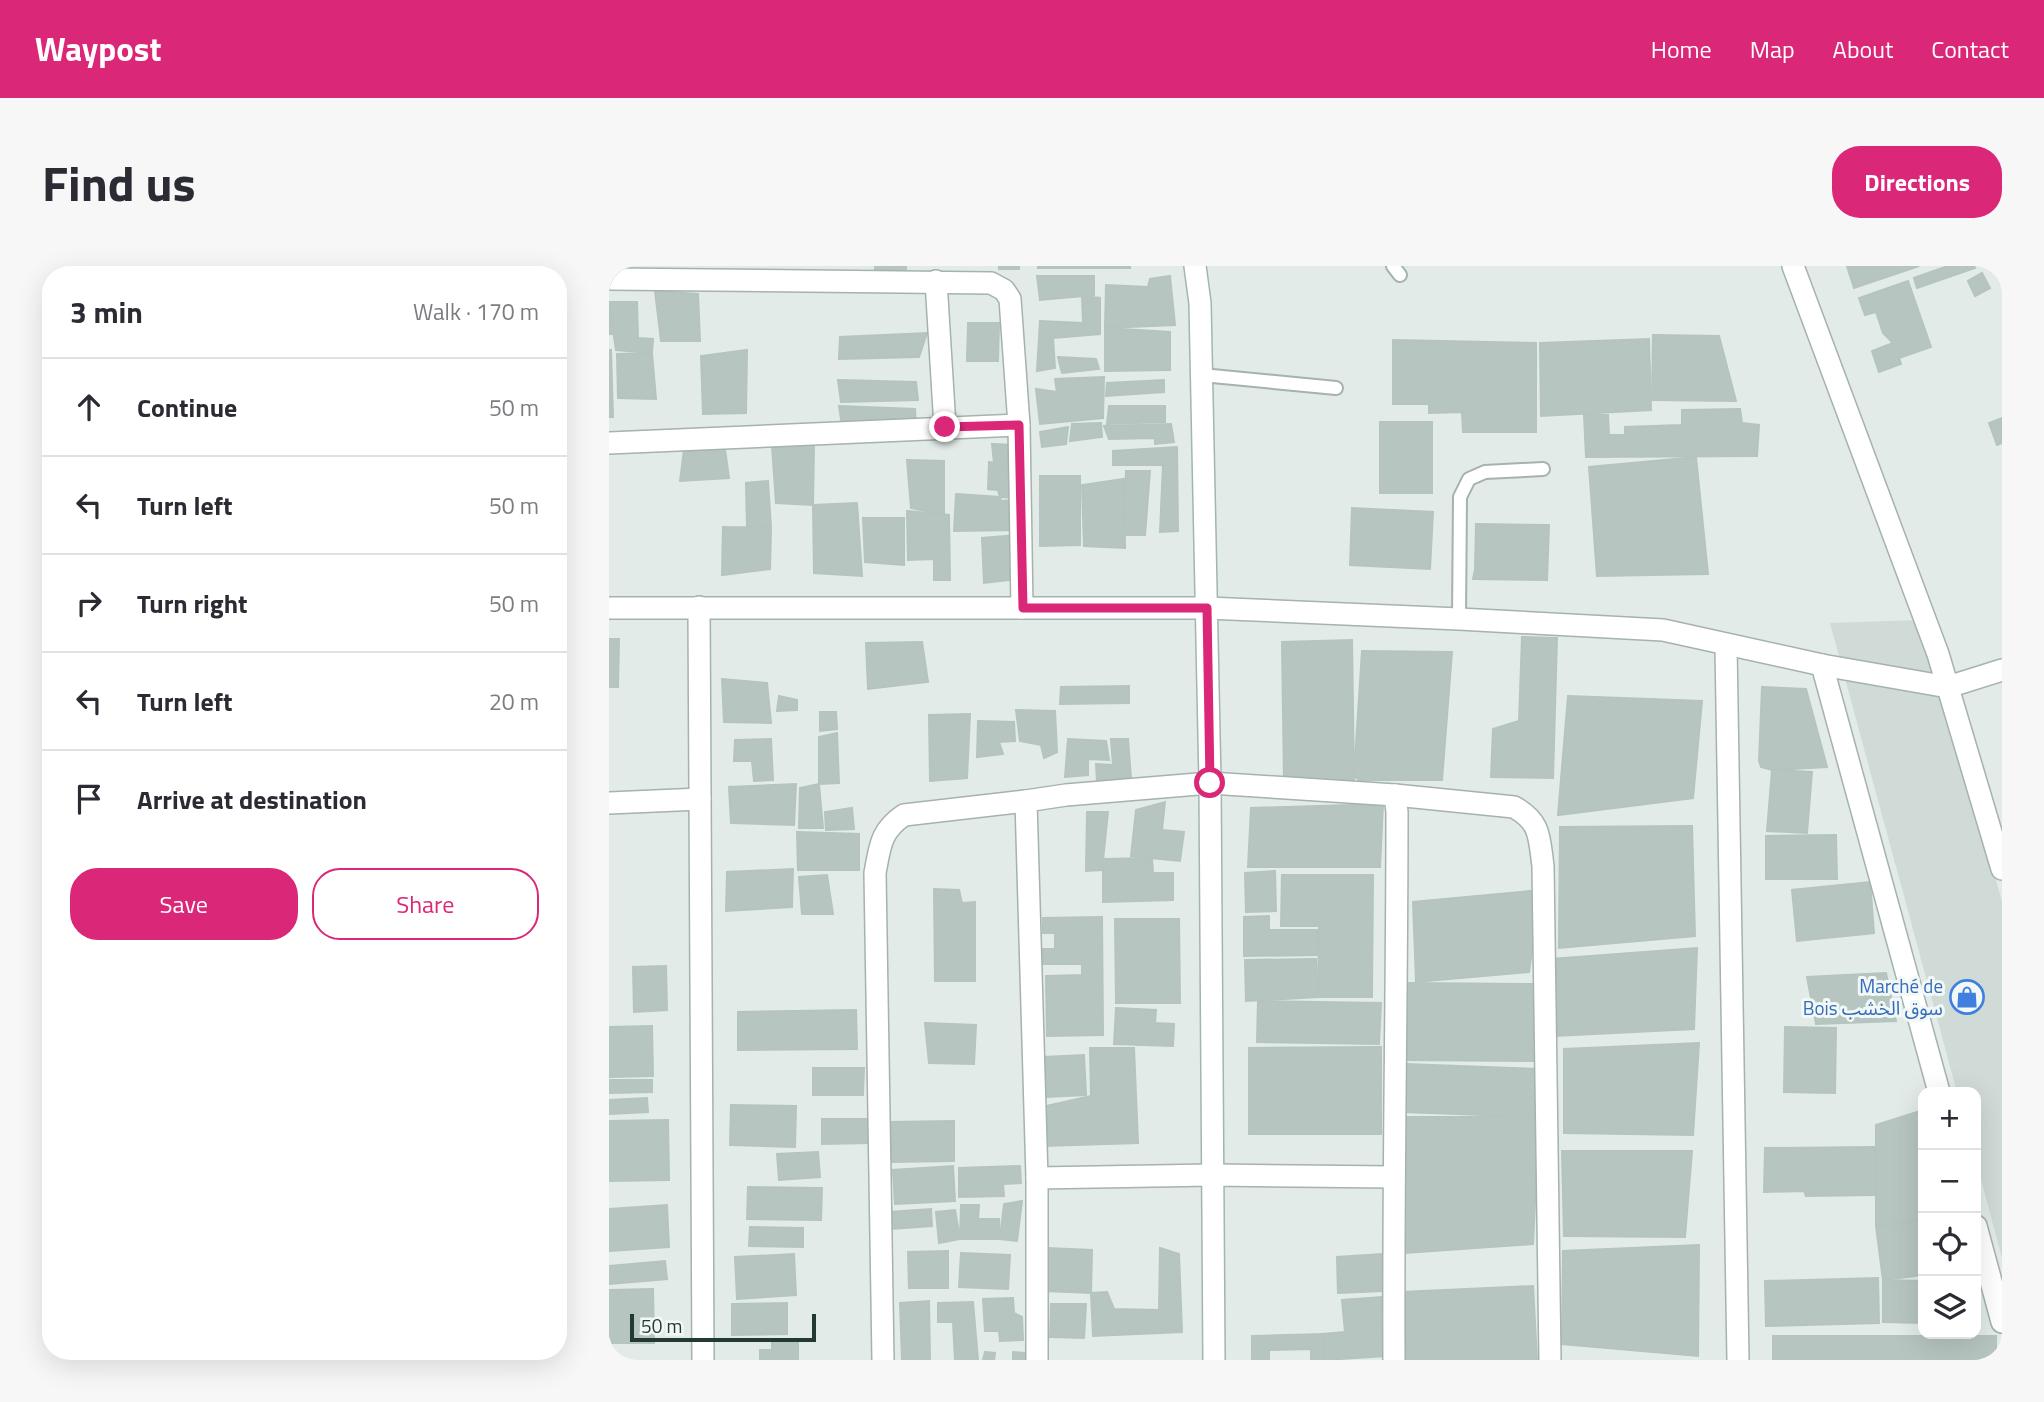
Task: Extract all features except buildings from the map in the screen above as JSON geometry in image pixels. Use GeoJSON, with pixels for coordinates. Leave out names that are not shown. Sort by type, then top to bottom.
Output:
{"type":"FeatureCollection","features":[{"type":"Feature","properties":{"kind":"street"},"geometry":{"type":"LineString","coordinates":[[1195,266],[1200,303],[1207,608],[1214,1360]]}},
{"type":"Feature","properties":{"kind":"street"},"geometry":{"type":"LineString","coordinates":[[1793,266],[1914,588],[1948,687],[2002,869]]}},
{"type":"Feature","properties":{"kind":"street"},"geometry":{"type":"LineString","coordinates":[[609,279],[936,281],[991,284],[1004,290],[1010,299],[1019,425],[1023,608]]}},
{"type":"Feature","properties":{"kind":"street"},"geometry":{"type":"LineString","coordinates":[[936,281],[945,427]]}},
{"type":"Feature","properties":{"kind":"street"},"geometry":{"type":"LineString","coordinates":[[609,443],[1019,425]]}},
{"type":"Feature","properties":{"kind":"street"},"geometry":{"type":"LineString","coordinates":[[609,603],[609,608],[1207,608],[1459,619],[1663,631],[1822,665],[1948,687],[2002,670]]}},
{"type":"Feature","properties":{"kind":"street"},"geometry":{"type":"LineString","coordinates":[[699,607],[703,1360]]}},
{"type":"Feature","properties":{"kind":"street"},"geometry":{"type":"LineString","coordinates":[[1726,646],[1738,1360]]}},
{"type":"Feature","properties":{"kind":"street"},"geometry":{"type":"LineString","coordinates":[[1822,665],[1938,1087]]}},
{"type":"Feature","properties":{"kind":"street"},"geometry":{"type":"LineString","coordinates":[[883,1360],[875,873],[881,840],[891,824],[904,815],[1066,795],[1210,783],[1395,795],[1514,807],[1536,823],[1543,866],[1550,1360]]}},
{"type":"Feature","properties":{"kind":"street"},"geometry":{"type":"LineString","coordinates":[[1394,1360],[1393,1177],[1397,1013],[1395,795]]}},
{"type":"Feature","properties":{"kind":"street"},"geometry":{"type":"LineString","coordinates":[[609,803],[700,799]]}},
{"type":"Feature","properties":{"kind":"street"},"geometry":{"type":"LineString","coordinates":[[1026,801],[1037,1178],[1037,1360]]}},
{"type":"Feature","properties":{"kind":"street"},"geometry":{"type":"LineString","coordinates":[[1037,1178],[1212,1175],[1393,1177]]}},
{"type":"Feature","properties":{"kind":"street"},"geometry":{"type":"LineString","coordinates":[[1981,1244],[2002,1322]]}},
{"type":"Feature","properties":{"kind":"lane"},"geometry":{"type":"LineString","coordinates":[[1202,375],[1336,388]]}},
{"type":"Feature","properties":{"kind":"lane"},"geometry":{"type":"LineString","coordinates":[[1459,619],[1460,497],[1469,479],[1485,472],[1543,469]]}},
{"type":"Feature","properties":{"kind":"shaded area","name":"Marché de Bois سوق الخشب"},"geometry":{"type":"Polygon","coordinates":[[[1920,620],[2002,901],[2002,1258],[1981,1180],[1981,1087],[1956,1087],[1830,623],[1920,620]]]}},
{"type":"Feature","properties":{"kind":"place","name":"Marché de Bois سوق الخشب"},"geometry":{"type":"Point","coordinates":[1967,997]}},
{"type":"Feature","properties":{"kind":"route"},"geometry":{"type":"LineString","coordinates":[[945,427],[1019,425],[1023,608],[1207,608],[1210,783]]}}]}
